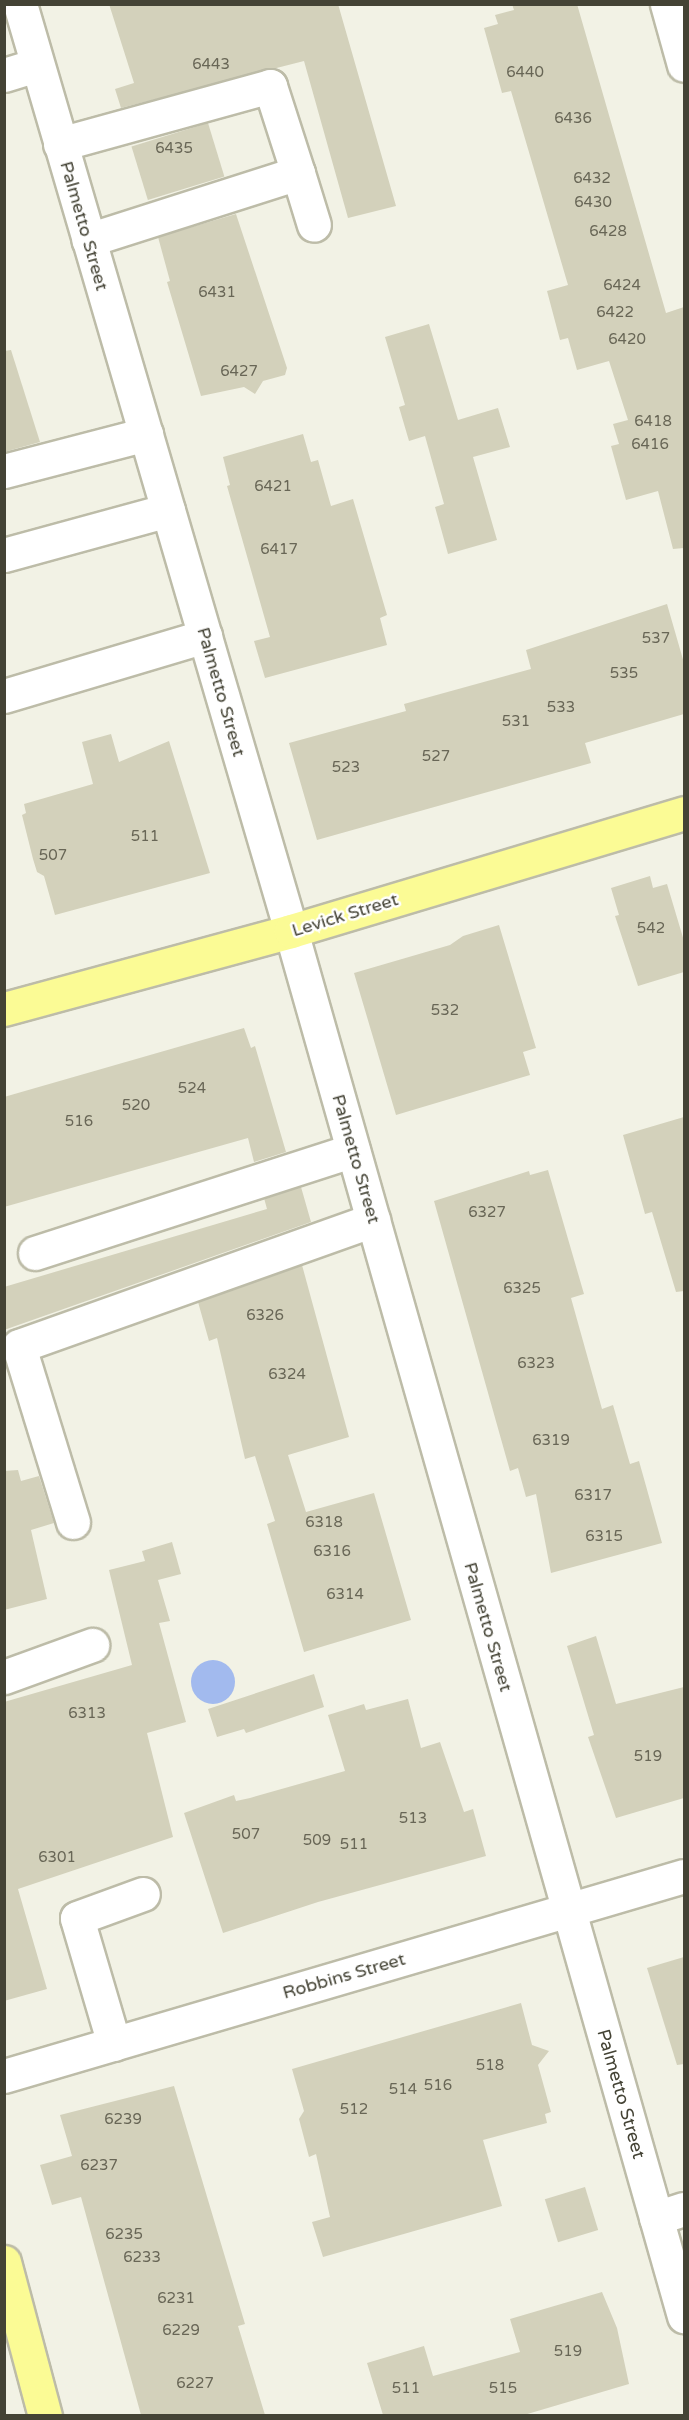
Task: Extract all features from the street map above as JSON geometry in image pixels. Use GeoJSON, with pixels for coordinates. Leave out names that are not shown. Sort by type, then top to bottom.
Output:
{"type":"FeatureCollection","features":[{"type":"Feature","properties":{"kind":"main road","name":"Levick Street"},"geometry":{"type":"LineString","coordinates":[[4,1009],[291,931],[684,813]]}},
{"type":"Feature","properties":{"kind":"main road"},"geometry":{"type":"LineString","coordinates":[[4,2262],[45,2415]]}},
{"type":"Feature","properties":{"kind":"street","name":"Palmetto Street"},"geometry":{"type":"LineString","coordinates":[[20,4],[291,931],[568,1910],[670,2213],[684,2316]]}},
{"type":"Feature","properties":{"kind":"street"},"geometry":{"type":"LineString","coordinates":[[667,4],[684,65]]}},
{"type":"Feature","properties":{"kind":"street"},"geometry":{"type":"LineString","coordinates":[[4,75],[37,65]]}},
{"type":"Feature","properties":{"kind":"street"},"geometry":{"type":"LineString","coordinates":[[60,144],[270,86],[314,225]]}},
{"type":"Feature","properties":{"kind":"street"},"geometry":{"type":"LineString","coordinates":[[88,240],[298,173]]}},
{"type":"Feature","properties":{"kind":"street"},"geometry":{"type":"LineString","coordinates":[[4,471],[146,434]]}},
{"type":"Feature","properties":{"kind":"street"},"geometry":{"type":"LineString","coordinates":[[4,555],[168,510]]}},
{"type":"Feature","properties":{"kind":"street"},"geometry":{"type":"LineString","coordinates":[[4,696],[205,636]]}},
{"type":"Feature","properties":{"kind":"street"},"geometry":{"type":"LineString","coordinates":[[35,1254],[353,1150]]}},
{"type":"Feature","properties":{"kind":"street"},"geometry":{"type":"LineString","coordinates":[[73,1522],[19,1346],[373,1220]]}},
{"type":"Feature","properties":{"kind":"street"},"geometry":{"type":"LineString","coordinates":[[4,1677],[92,1645]]}},
{"type":"Feature","properties":{"kind":"street","name":"Robbins Street"},"geometry":{"type":"LineString","coordinates":[[4,2076],[684,1876]]}},
{"type":"Feature","properties":{"kind":"street"},"geometry":{"type":"LineString","coordinates":[[114,2044],[77,1918],[143,1894]]}},
{"type":"Feature","properties":{"kind":"water"},"geometry":{"type":"Polygon","coordinates":[[[213,1660],[229,1666],[235,1682],[229,1698],[213,1704],[197,1698],[191,1682],[197,1666],[213,1660]]]}},
{"type":"Feature","properties":{"kind":"building"},"geometry":{"type":"Polygon","coordinates":[[[109,4],[338,4],[396,206],[348,218],[304,61],[121,108],[115,89],[134,83],[109,4]]]}},
{"type":"Feature","properties":{"kind":"building"},"geometry":{"type":"Polygon","coordinates":[[[512,4],[577,4],[666,313],[684,307],[684,548],[673,549],[658,491],[626,500],[611,446],[619,444],[613,424],[628,420],[609,361],[577,370],[568,338],[560,340],[547,291],[568,285],[511,91],[502,93],[484,28],[498,24],[495,15],[514,10],[512,4]]]}},
{"type":"Feature","properties":{"kind":"building"},"geometry":{"type":"Polygon","coordinates":[[[208,123],[224,177],[148,200],[131,146],[208,123]]]}},
{"type":"Feature","properties":{"kind":"building"},"geometry":{"type":"Polygon","coordinates":[[[236,214],[287,368],[285,375],[263,381],[255,394],[244,387],[201,396],[167,282],[170,281],[158,237],[236,214]]]}},
{"type":"Feature","properties":{"kind":"building"},"geometry":{"type":"Polygon","coordinates":[[[429,324],[458,420],[498,408],[510,447],[473,457],[497,540],[448,554],[435,507],[444,504],[425,436],[409,441],[399,407],[405,405],[385,337],[429,324]]]}},
{"type":"Feature","properties":{"kind":"building"},"geometry":{"type":"Polygon","coordinates":[[[11,350],[40,442],[4,452],[4,351],[11,350]]]}},
{"type":"Feature","properties":{"kind":"building"},"geometry":{"type":"Polygon","coordinates":[[[303,434],[311,462],[318,460],[331,506],[353,499],[387,615],[380,618],[387,645],[265,678],[254,641],[270,637],[227,486],[230,485],[223,457],[303,434]]]}},
{"type":"Feature","properties":{"kind":"building"},"geometry":{"type":"Polygon","coordinates":[[[667,604],[684,663],[684,714],[585,743],[591,763],[317,840],[289,743],[406,711],[404,704],[531,669],[526,650],[667,604]]]}},
{"type":"Feature","properties":{"kind":"building"},"geometry":{"type":"Polygon","coordinates":[[[111,734],[119,762],[169,741],[210,873],[55,915],[44,876],[37,872],[33,859],[22,815],[26,813],[24,804],[93,784],[82,742],[111,734]]]}},
{"type":"Feature","properties":{"kind":"building"},"geometry":{"type":"Polygon","coordinates":[[[650,876],[653,888],[667,884],[684,941],[684,972],[638,986],[615,916],[619,915],[611,888],[650,876]]]}},
{"type":"Feature","properties":{"kind":"building"},"geometry":{"type":"Polygon","coordinates":[[[499,925],[536,1048],[523,1052],[530,1075],[396,1115],[354,973],[450,945],[463,936],[499,925]]]}},
{"type":"Feature","properties":{"kind":"building"},"geometry":{"type":"Polygon","coordinates":[[[244,1028],[251,1048],[255,1046],[286,1152],[254,1162],[248,1138],[4,1207],[4,1097],[244,1028]]]}},
{"type":"Feature","properties":{"kind":"building"},"geometry":{"type":"Polygon","coordinates":[[[684,1117],[684,1291],[676,1292],[652,1212],[645,1214],[623,1135],[684,1117]]]}},
{"type":"Feature","properties":{"kind":"building"},"geometry":{"type":"Polygon","coordinates":[[[548,1170],[584,1294],[571,1298],[602,1409],[613,1405],[630,1464],[639,1461],[662,1543],[551,1573],[536,1494],[526,1497],[518,1468],[510,1471],[434,1201],[529,1171],[530,1175],[548,1170]]]}},
{"type":"Feature","properties":{"kind":"building"},"geometry":{"type":"Polygon","coordinates":[[[301,1187],[311,1222],[4,1330],[4,1287],[267,1209],[264,1198],[301,1187]]]}},
{"type":"Feature","properties":{"kind":"building"},"geometry":{"type":"Polygon","coordinates":[[[302,1265],[349,1437],[288,1455],[306,1512],[374,1493],[411,1620],[304,1652],[267,1524],[275,1521],[255,1456],[245,1459],[217,1338],[209,1341],[198,1302],[302,1265]]]}},
{"type":"Feature","properties":{"kind":"building"},"geometry":{"type":"Polygon","coordinates":[[[18,1470],[21,1481],[39,1476],[54,1523],[31,1530],[47,1599],[4,1610],[4,1471],[18,1470]]]}},
{"type":"Feature","properties":{"kind":"building"},"geometry":{"type":"Polygon","coordinates":[[[172,1542],[181,1574],[158,1580],[170,1621],[159,1623],[186,1722],[147,1733],[173,1837],[18,1889],[47,1989],[4,2001],[4,1702],[132,1665],[109,1570],[145,1561],[142,1551],[172,1542]]]}},
{"type":"Feature","properties":{"kind":"building"},"geometry":{"type":"Polygon","coordinates":[[[596,1636],[616,1704],[684,1687],[684,1798],[616,1818],[588,1737],[594,1735],[567,1646],[596,1636]]]}},
{"type":"Feature","properties":{"kind":"building"},"geometry":{"type":"Polygon","coordinates":[[[314,1674],[324,1707],[246,1733],[244,1729],[217,1737],[208,1709],[314,1674]]]}},
{"type":"Feature","properties":{"kind":"building"},"geometry":{"type":"Polygon","coordinates":[[[408,1699],[421,1748],[440,1742],[464,1812],[473,1809],[486,1856],[318,1902],[223,1933],[184,1813],[234,1795],[236,1801],[250,1798],[345,1771],[328,1715],[364,1704],[366,1710],[408,1699]]]}},
{"type":"Feature","properties":{"kind":"building"},"geometry":{"type":"Polygon","coordinates":[[[684,1957],[684,2064],[677,2065],[647,1968],[684,1957]]]}},
{"type":"Feature","properties":{"kind":"building"},"geometry":{"type":"Polygon","coordinates":[[[521,2003],[532,2045],[549,2051],[538,2065],[551,2112],[545,2114],[547,2123],[483,2140],[502,2206],[323,2257],[312,2222],[330,2217],[316,2154],[309,2157],[299,2119],[304,2111],[292,2069],[521,2003]]]}},
{"type":"Feature","properties":{"kind":"building"},"geometry":{"type":"Polygon","coordinates":[[[174,2086],[245,2324],[238,2326],[265,2415],[141,2415],[81,2197],[52,2205],[40,2165],[72,2156],[60,2115],[174,2086]]]}},
{"type":"Feature","properties":{"kind":"building"},"geometry":{"type":"Polygon","coordinates":[[[585,2187],[598,2230],[558,2242],[545,2199],[585,2187]]]}},
{"type":"Feature","properties":{"kind":"building"},"geometry":{"type":"Polygon","coordinates":[[[602,2292],[617,2328],[629,2384],[524,2415],[383,2415],[367,2363],[424,2346],[433,2376],[520,2352],[510,2319],[602,2292]]]}}]}
